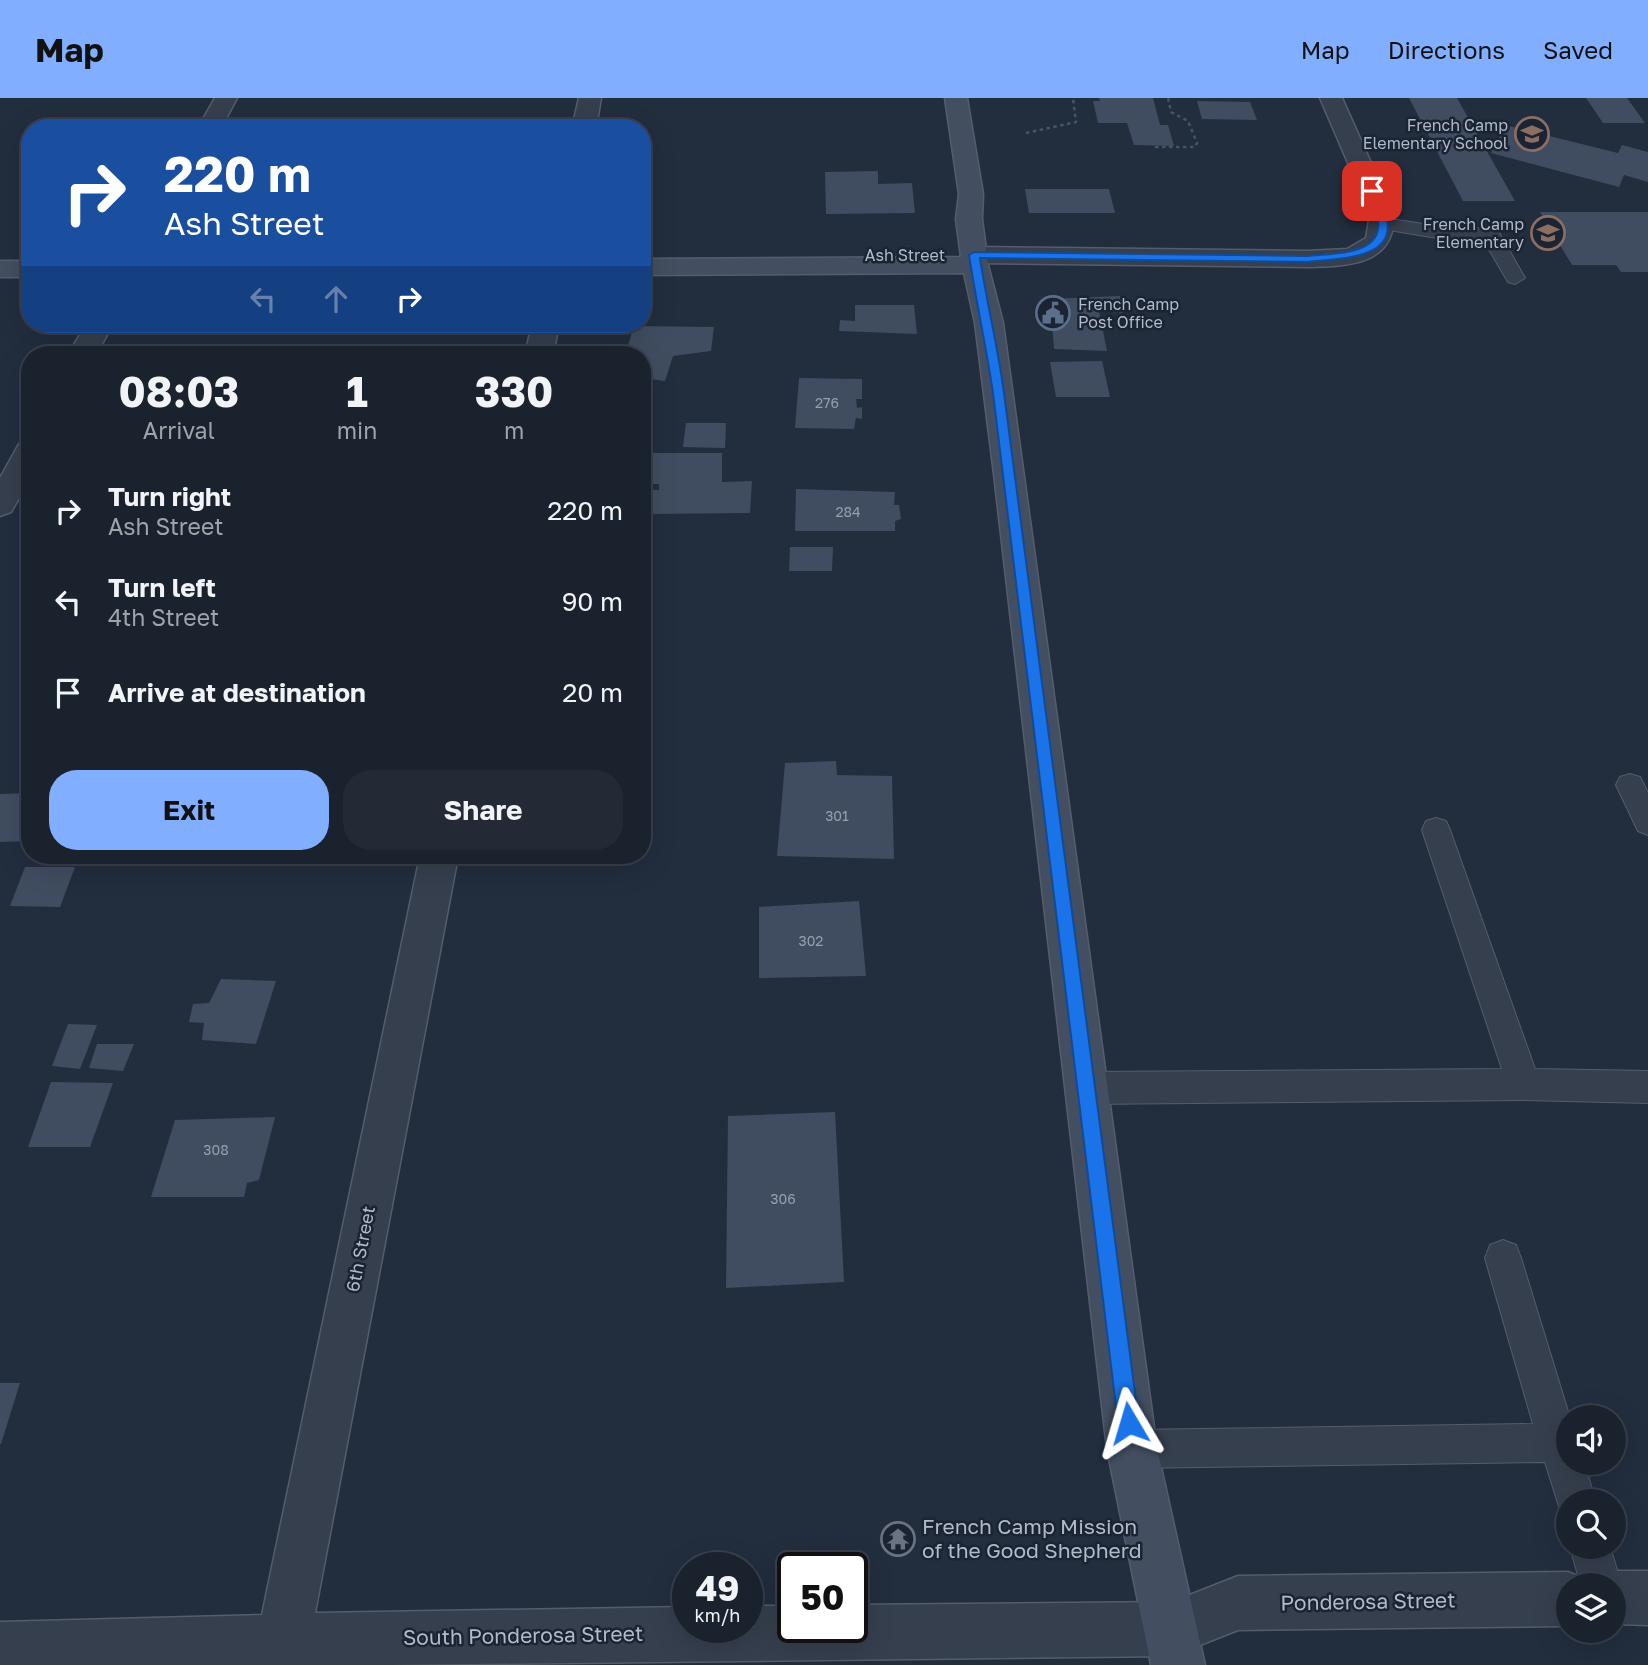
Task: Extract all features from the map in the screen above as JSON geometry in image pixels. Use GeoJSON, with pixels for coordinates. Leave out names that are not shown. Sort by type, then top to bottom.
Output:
{"type":"FeatureCollection","features":[{"type":"Feature","properties":{"kind":"main road"},"geometry":{"type":"LineString","coordinates":[[956,98],[971,194],[969,219],[999,393],[1132,1449],[1175,1647]]}},
{"type":"Feature","properties":{"kind":"main road","name":"Ash Street"},"geometry":{"type":"LineString","coordinates":[[651,257],[975,260]]}},
{"type":"Feature","properties":{"kind":"main road"},"geometry":{"type":"LineString","coordinates":[[0,259],[21,259]]}},
{"type":"Feature","properties":{"kind":"main road","name":"Ash Street"},"geometry":{"type":"LineString","coordinates":[[651,267],[975,260]]}},
{"type":"Feature","properties":{"kind":"main road"},"geometry":{"type":"LineString","coordinates":[[0,269],[21,269]]}},
{"type":"Feature","properties":{"kind":"street"},"geometry":{"type":"LineString","coordinates":[[214,119],[226,98]]}},
{"type":"Feature","properties":{"kind":"street"},"geometry":{"type":"LineString","coordinates":[[586,119],[590,98]]}},
{"type":"Feature","properties":{"kind":"street"},"geometry":{"type":"LineString","coordinates":[[1331,98],[1380,234]]}},
{"type":"Feature","properties":{"kind":"street","name":"Ash Street"},"geometry":{"type":"LineString","coordinates":[[975,260],[1307,259],[1358,254],[1380,234]]}},
{"type":"Feature","properties":{"kind":"street"},"geometry":{"type":"LineString","coordinates":[[0,505],[21,467]]}},
{"type":"Feature","properties":{"kind":"street","name":"6th Street"},"geometry":{"type":"LineString","coordinates":[[283,1642],[437,864]]}},
{"type":"Feature","properties":{"kind":"street"},"geometry":{"type":"LineString","coordinates":[[1626,1598],[1648,1598]]}},
{"type":"Feature","properties":{"kind":"street","name":"Ponderosa Street"},"geometry":{"type":"LineString","coordinates":[[1175,1647],[1238,1603],[1556,1599]]}},
{"type":"Feature","properties":{"kind":"street","name":"South Ponderosa Street"},"geometry":{"type":"LineString","coordinates":[[0,1650],[283,1642],[461,1651],[1175,1647]]}},
{"type":"Feature","properties":{"kind":"lane"},"geometry":{"type":"LineString","coordinates":[[1380,234],[1490,233],[1515,278]]}},
{"type":"Feature","properties":{"kind":"lane"},"geometry":{"type":"LineString","coordinates":[[1630,785],[1648,823]]}},
{"type":"Feature","properties":{"kind":"lane"},"geometry":{"type":"LineString","coordinates":[[1436,830],[1524,1084]]}},
{"type":"Feature","properties":{"kind":"lane"},"geometry":{"type":"LineString","coordinates":[[1086,1088],[1524,1084],[1648,1087]]}},
{"type":"Feature","properties":{"kind":"lane"},"geometry":{"type":"LineString","coordinates":[[1503,1258],[1556,1436]]}},
{"type":"Feature","properties":{"kind":"lane"},"geometry":{"type":"LineString","coordinates":[[1132,1449],[1556,1443]]}},
{"type":"Feature","properties":{"kind":"path"},"geometry":{"type":"LineString","coordinates":[[1026,133],[1076,122],[1078,119],[1073,98]]}},
{"type":"Feature","properties":{"kind":"path"},"geometry":{"type":"LineString","coordinates":[[1155,148],[1195,147],[1197,143],[1188,121],[1171,112],[1168,98]]}},
{"type":"Feature","properties":{"kind":"building"},"geometry":{"type":"Polygon","coordinates":[[[1099,98],[1153,98],[1160,125],[1168,125],[1174,146],[1134,145],[1127,123],[1098,123],[1093,101],[1100,101],[1099,98]]]}},
{"type":"Feature","properties":{"kind":"building"},"geometry":{"type":"Polygon","coordinates":[[[1409,98],[1457,98],[1515,201],[1463,201],[1409,98]]]}},
{"type":"Feature","properties":{"kind":"building"},"geometry":{"type":"Polygon","coordinates":[[[1586,98],[1627,98],[1645,123],[1603,123],[1586,98]]]}},
{"type":"Feature","properties":{"kind":"building"},"geometry":{"type":"Polygon","coordinates":[[[1197,101],[1250,102],[1257,120],[1202,119],[1197,101]]]}},
{"type":"Feature","properties":{"kind":"building"},"geometry":{"type":"Polygon","coordinates":[[[1505,125],[1618,153],[1622,145],[1648,152],[1648,182],[1624,175],[1619,187],[1491,153],[1505,125]]]}},
{"type":"Feature","properties":{"kind":"building"},"geometry":{"type":"Polygon","coordinates":[[[878,171],[878,184],[912,183],[915,213],[826,214],[825,172],[878,171]]]}},
{"type":"Feature","properties":{"kind":"building"},"geometry":{"type":"Polygon","coordinates":[[[1025,189],[1109,189],[1115,213],[1029,213],[1025,189]]]}},
{"type":"Feature","properties":{"kind":"building"},"geometry":{"type":"Polygon","coordinates":[[[1540,212],[1648,212],[1648,272],[1621,272],[1616,265],[1572,265],[1540,212]]]}},
{"type":"Feature","properties":{"kind":"building"},"geometry":{"type":"Polygon","coordinates":[[[1120,296],[1123,313],[1099,311],[1107,351],[1054,349],[1050,299],[1120,296]]]}},
{"type":"Feature","properties":{"kind":"building"},"geometry":{"type":"Polygon","coordinates":[[[855,305],[914,305],[917,334],[839,331],[840,320],[855,321],[855,305]]]}},
{"type":"Feature","properties":{"kind":"building"},"geometry":{"type":"Polygon","coordinates":[[[651,326],[714,327],[711,351],[673,356],[665,381],[651,379],[651,346],[628,346],[632,333],[651,333],[651,326]]]}},
{"type":"Feature","properties":{"kind":"building"},"geometry":{"type":"Polygon","coordinates":[[[1102,361],[1110,397],[1056,397],[1050,362],[1102,361]]]}},
{"type":"Feature","properties":{"kind":"building"},"geometry":{"type":"Polygon","coordinates":[[[799,378],[862,379],[862,399],[856,399],[857,408],[862,407],[862,419],[856,418],[854,429],[795,428],[799,378]]]}},
{"type":"Feature","properties":{"kind":"building"},"geometry":{"type":"Polygon","coordinates":[[[686,423],[726,423],[725,448],[683,447],[686,423]]]}},
{"type":"Feature","properties":{"kind":"building"},"geometry":{"type":"Polygon","coordinates":[[[651,453],[722,453],[722,482],[752,481],[750,513],[651,514],[651,490],[659,490],[659,484],[651,484],[651,453]]]}},
{"type":"Feature","properties":{"kind":"building"},"geometry":{"type":"Polygon","coordinates":[[[796,489],[895,492],[894,505],[899,505],[901,519],[895,521],[895,531],[795,531],[796,489]]]}},
{"type":"Feature","properties":{"kind":"building"},"geometry":{"type":"Polygon","coordinates":[[[790,547],[833,547],[832,571],[789,571],[790,547]]]}},
{"type":"Feature","properties":{"kind":"building"},"geometry":{"type":"Polygon","coordinates":[[[836,761],[837,775],[892,776],[894,859],[777,856],[785,763],[836,761]]]}},
{"type":"Feature","properties":{"kind":"building"},"geometry":{"type":"Polygon","coordinates":[[[21,793],[21,841],[0,842],[0,794],[21,793]]]}},
{"type":"Feature","properties":{"kind":"building"},"geometry":{"type":"Polygon","coordinates":[[[25,867],[75,867],[60,907],[10,906],[25,867]]]}},
{"type":"Feature","properties":{"kind":"building"},"geometry":{"type":"Polygon","coordinates":[[[859,901],[866,976],[759,978],[759,907],[859,901]]]}},
{"type":"Feature","properties":{"kind":"building"},"geometry":{"type":"Polygon","coordinates":[[[221,979],[276,981],[256,1044],[202,1040],[204,1023],[189,1022],[193,1004],[209,1003],[221,979]]]}},
{"type":"Feature","properties":{"kind":"building"},"geometry":{"type":"Polygon","coordinates":[[[68,1024],[97,1025],[80,1069],[52,1066],[68,1024]]]}},
{"type":"Feature","properties":{"kind":"building"},"geometry":{"type":"Polygon","coordinates":[[[97,1044],[134,1044],[123,1071],[89,1068],[97,1044]]]}},
{"type":"Feature","properties":{"kind":"building"},"geometry":{"type":"Polygon","coordinates":[[[51,1082],[113,1083],[90,1147],[28,1147],[51,1082]]]}},
{"type":"Feature","properties":{"kind":"building"},"geometry":{"type":"Polygon","coordinates":[[[835,1112],[844,1282],[726,1288],[728,1116],[835,1112]]]}},
{"type":"Feature","properties":{"kind":"building"},"geometry":{"type":"Polygon","coordinates":[[[275,1117],[259,1180],[247,1183],[244,1197],[151,1197],[175,1120],[275,1117]]]}},
{"type":"Feature","properties":{"kind":"building"},"geometry":{"type":"Polygon","coordinates":[[[0,1383],[20,1383],[1,1444],[0,1444],[0,1383]]]}},
{"type":"Feature","properties":{"kind":"place","name":"French Camp Elementary School"},"geometry":{"type":"Point","coordinates":[1532,134]}},
{"type":"Feature","properties":{"kind":"place","name":"French Camp Elementary"},"geometry":{"type":"Point","coordinates":[1548,233]}},
{"type":"Feature","properties":{"kind":"place","name":"French Camp Post Office"},"geometry":{"type":"Point","coordinates":[1053,313]}},
{"type":"Feature","properties":{"kind":"place","name":"French Camp Mission of the Good Shepherd"},"geometry":{"type":"Point","coordinates":[898,1539]}},
{"type":"Feature","properties":{"kind":"route"},"geometry":{"type":"LineString","coordinates":[[1129,1423],[999,393],[989,323],[981,300],[974,255],[1307,259],[1358,254],[1376,245],[1384,235],[1382,214],[1372,191]]}}]}
